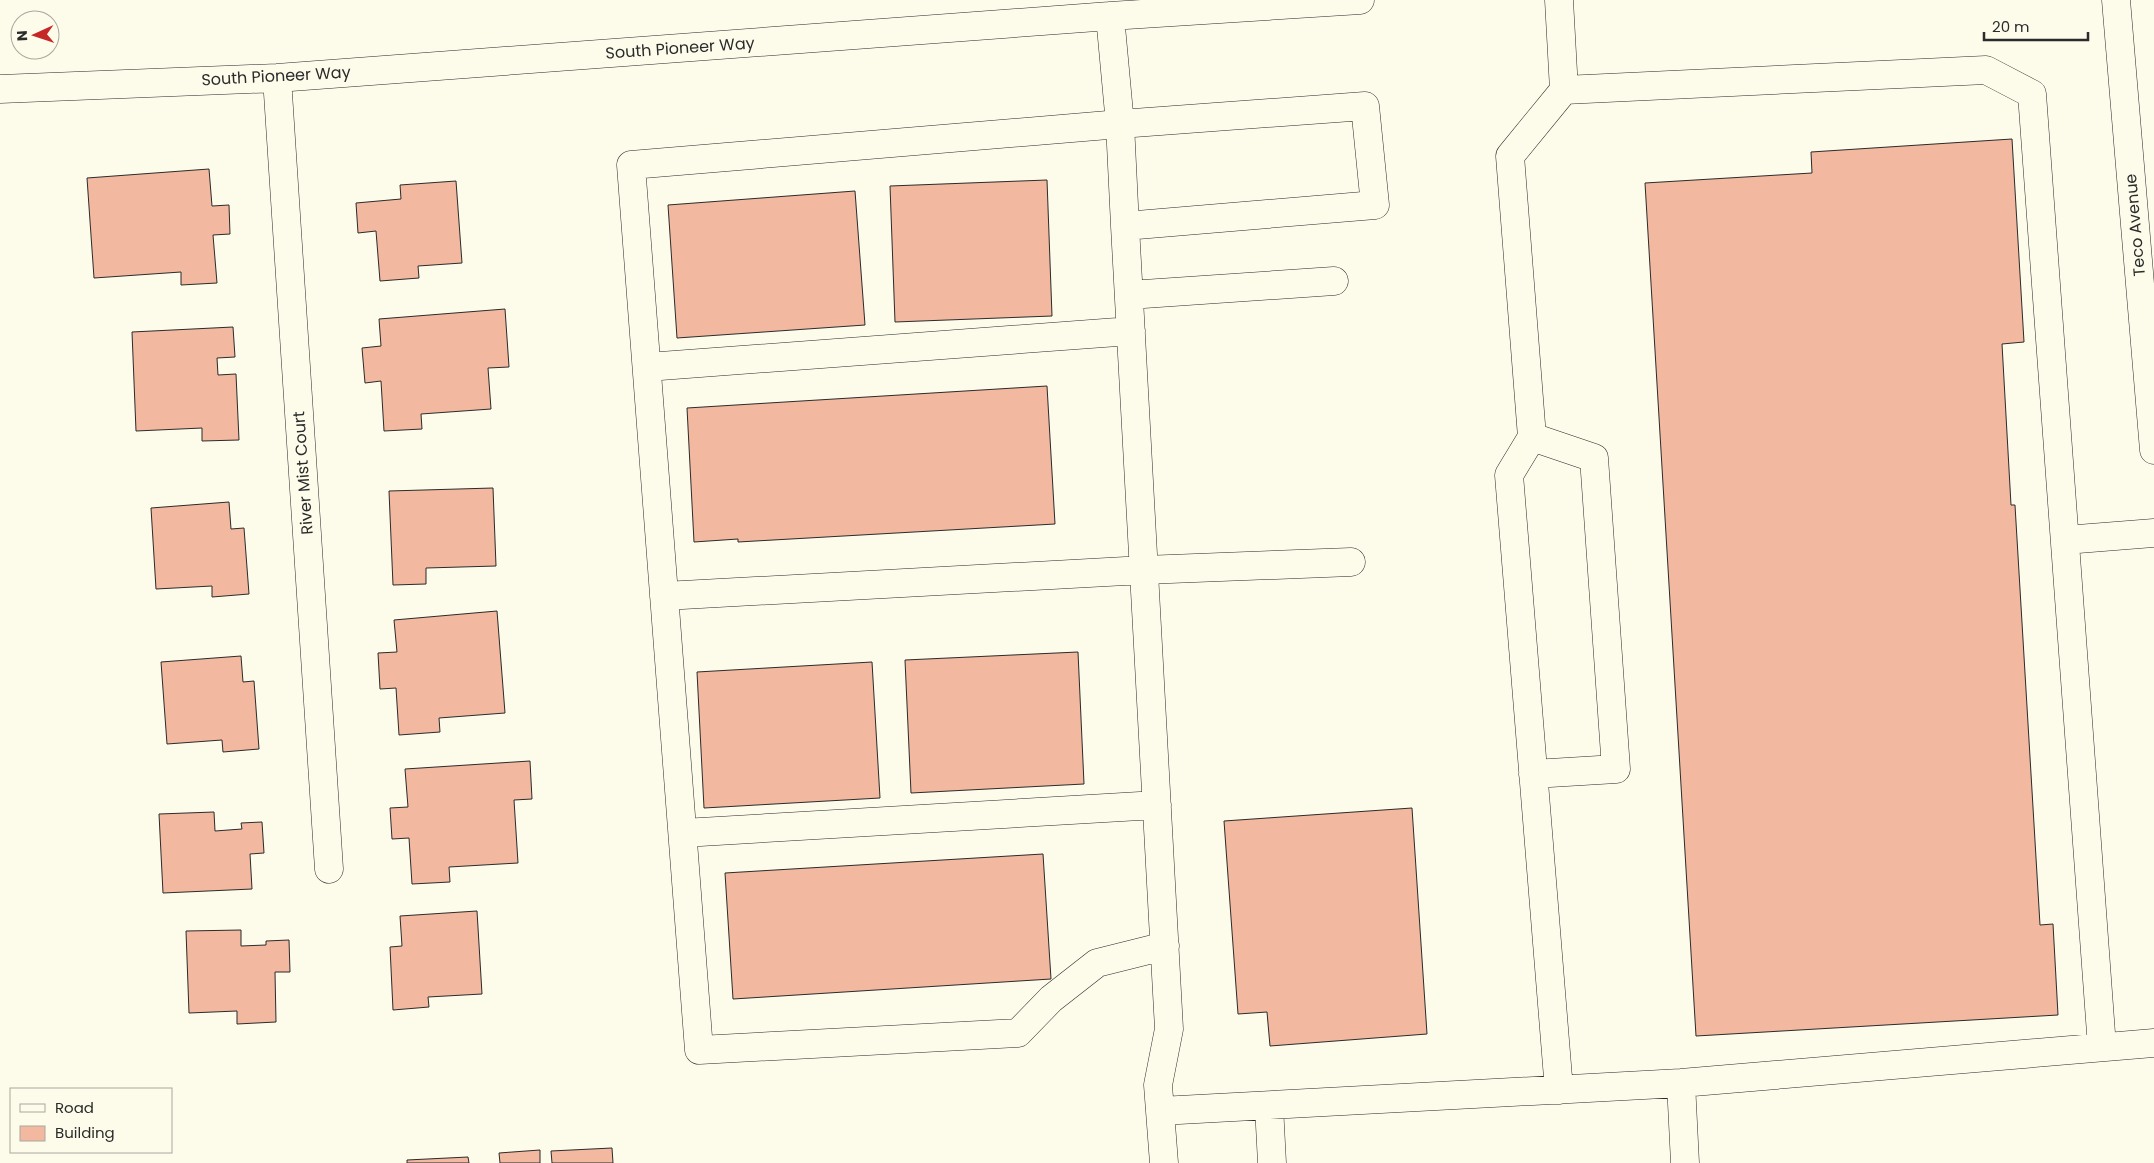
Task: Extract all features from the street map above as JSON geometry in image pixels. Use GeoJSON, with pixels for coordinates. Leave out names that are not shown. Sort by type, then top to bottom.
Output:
{"type":"FeatureCollection","features":[{"type":"Feature","properties":{"kind":"street","name":"South Pioneer Way"},"geometry":{"type":"LineString","coordinates":[[0,89],[277,78],[1110,16],[1360,0]]}},
{"type":"Feature","properties":{"kind":"street"},"geometry":{"type":"LineString","coordinates":[[1559,0],[1564,90],[1510,156],[1532,437],[1509,475],[1559,1090]]}},
{"type":"Feature","properties":{"kind":"street","name":"Teco Avenue"},"geometry":{"type":"LineString","coordinates":[[2116,0],[2154,450]]}},
{"type":"Feature","properties":{"kind":"street"},"geometry":{"type":"LineString","coordinates":[[1110,16],[1120,124],[1169,1029],[1158,1085],[1164,1163]]}},
{"type":"Feature","properties":{"kind":"street"},"geometry":{"type":"LineString","coordinates":[[1564,90],[1986,70],[2032,94],[2102,1047]]}},
{"type":"Feature","properties":{"kind":"street","name":"River Mist Court"},"geometry":{"type":"LineString","coordinates":[[277,78],[329,869]]}},
{"type":"Feature","properties":{"kind":"street"},"geometry":{"type":"LineString","coordinates":[[1125,226],[1375,205],[1366,106],[631,164],[699,1050],[1018,1033],[1052,999],[1097,963],[1165,946]]}},
{"type":"Feature","properties":{"kind":"street"},"geometry":{"type":"LineString","coordinates":[[1129,295],[1334,281]]}},
{"type":"Feature","properties":{"kind":"street"},"geometry":{"type":"LineString","coordinates":[[647,366],[1131,331]]}},
{"type":"Feature","properties":{"kind":"street"},"geometry":{"type":"LineString","coordinates":[[1532,437],[1594,458],[1616,769],[1533,774]]}},
{"type":"Feature","properties":{"kind":"street"},"geometry":{"type":"LineString","coordinates":[[2065,540],[2154,533]]}},
{"type":"Feature","properties":{"kind":"street"},"geometry":{"type":"LineString","coordinates":[[664,596],[1144,570],[1351,562]]}},
{"type":"Feature","properties":{"kind":"street"},"geometry":{"type":"LineString","coordinates":[[682,833],[1157,804]]}},
{"type":"Feature","properties":{"kind":"street"},"geometry":{"type":"LineString","coordinates":[[1160,1111],[1681,1083],[2154,1043]]}},
{"type":"Feature","properties":{"kind":"street"},"geometry":{"type":"LineString","coordinates":[[1681,1083],[1685,1163]]}},
{"type":"Feature","properties":{"kind":"street"},"geometry":{"type":"LineString","coordinates":[[1269,1106],[1272,1163]]}},
{"type":"Feature","properties":{"kind":"building"},"geometry":{"type":"Polygon","coordinates":[[[2012,139],[2024,342],[2002,344],[2011,505],[2015,505],[2040,925],[2053,924],[2058,1015],[1696,1036],[1645,183],[1812,173],[1811,152],[2012,139]]]}},
{"type":"Feature","properties":{"kind":"building"},"geometry":{"type":"Polygon","coordinates":[[[209,169],[212,206],[229,205],[230,234],[213,235],[217,283],[181,285],[181,272],[94,278],[87,178],[209,169]]]}},
{"type":"Feature","properties":{"kind":"building"},"geometry":{"type":"Polygon","coordinates":[[[1047,180],[1052,316],[895,322],[890,186],[1047,180]]]}},
{"type":"Feature","properties":{"kind":"building"},"geometry":{"type":"Polygon","coordinates":[[[456,181],[462,263],[418,266],[419,278],[380,281],[376,231],[358,233],[356,203],[401,199],[400,185],[456,181]]]}},
{"type":"Feature","properties":{"kind":"building"},"geometry":{"type":"Polygon","coordinates":[[[855,191],[865,325],[677,338],[668,205],[855,191]]]}},
{"type":"Feature","properties":{"kind":"building"},"geometry":{"type":"Polygon","coordinates":[[[505,309],[509,367],[488,368],[491,409],[421,414],[422,429],[384,431],[381,381],[365,383],[362,348],[381,346],[379,319],[505,309]]]}},
{"type":"Feature","properties":{"kind":"building"},"geometry":{"type":"Polygon","coordinates":[[[233,327],[235,357],[217,358],[218,375],[236,374],[239,440],[202,441],[202,428],[136,431],[132,332],[233,327]]]}},
{"type":"Feature","properties":{"kind":"building"},"geometry":{"type":"Polygon","coordinates":[[[1047,386],[1055,524],[738,542],[738,539],[694,542],[687,408],[1047,386]]]}},
{"type":"Feature","properties":{"kind":"building"},"geometry":{"type":"Polygon","coordinates":[[[493,488],[496,566],[426,568],[426,584],[393,585],[389,491],[493,488]]]}},
{"type":"Feature","properties":{"kind":"building"},"geometry":{"type":"Polygon","coordinates":[[[229,502],[231,529],[244,528],[249,594],[212,597],[212,586],[156,589],[151,508],[229,502]]]}},
{"type":"Feature","properties":{"kind":"building"},"geometry":{"type":"Polygon","coordinates":[[[497,611],[505,713],[439,718],[440,732],[399,735],[396,688],[380,689],[378,653],[397,652],[394,620],[497,611]]]}},
{"type":"Feature","properties":{"kind":"building"},"geometry":{"type":"Polygon","coordinates":[[[1078,652],[1084,784],[911,793],[905,660],[1078,652]]]}},
{"type":"Feature","properties":{"kind":"building"},"geometry":{"type":"Polygon","coordinates":[[[241,656],[243,682],[254,681],[259,749],[223,752],[222,740],[167,744],[161,662],[241,656]]]}},
{"type":"Feature","properties":{"kind":"building"},"geometry":{"type":"Polygon","coordinates":[[[872,662],[880,798],[704,808],[697,672],[872,662]]]}},
{"type":"Feature","properties":{"kind":"building"},"geometry":{"type":"Polygon","coordinates":[[[530,761],[532,799],[514,800],[518,863],[449,867],[450,882],[412,884],[409,838],[392,839],[390,808],[408,807],[405,769],[530,761]]]}},
{"type":"Feature","properties":{"kind":"building"},"geometry":{"type":"Polygon","coordinates":[[[1412,808],[1427,1034],[1270,1046],[1267,1012],[1238,1014],[1224,821],[1412,808]]]}},
{"type":"Feature","properties":{"kind":"building"},"geometry":{"type":"Polygon","coordinates":[[[214,812],[215,831],[242,829],[241,823],[262,822],[264,853],[250,854],[252,889],[163,893],[159,814],[214,812]]]}},
{"type":"Feature","properties":{"kind":"building"},"geometry":{"type":"Polygon","coordinates":[[[1043,854],[1051,979],[733,999],[725,873],[1043,854]]]}},
{"type":"Feature","properties":{"kind":"building"},"geometry":{"type":"Polygon","coordinates":[[[477,911],[482,994],[428,997],[429,1007],[393,1010],[390,947],[402,946],[400,916],[477,911]]]}},
{"type":"Feature","properties":{"kind":"building"},"geometry":{"type":"Polygon","coordinates":[[[241,930],[241,946],[266,945],[266,941],[289,940],[290,972],[275,972],[276,1022],[237,1024],[237,1011],[189,1013],[186,931],[241,930]]]}},
{"type":"Feature","properties":{"kind":"building"},"geometry":{"type":"Polygon","coordinates":[[[612,1148],[613,1163],[552,1163],[551,1151],[612,1148]]]}},
{"type":"Feature","properties":{"kind":"building"},"geometry":{"type":"Polygon","coordinates":[[[540,1150],[540,1163],[500,1163],[499,1153],[540,1150]]]}},
{"type":"Feature","properties":{"kind":"building"},"geometry":{"type":"Polygon","coordinates":[[[468,1157],[469,1163],[407,1163],[407,1160],[468,1157]]]}}]}
